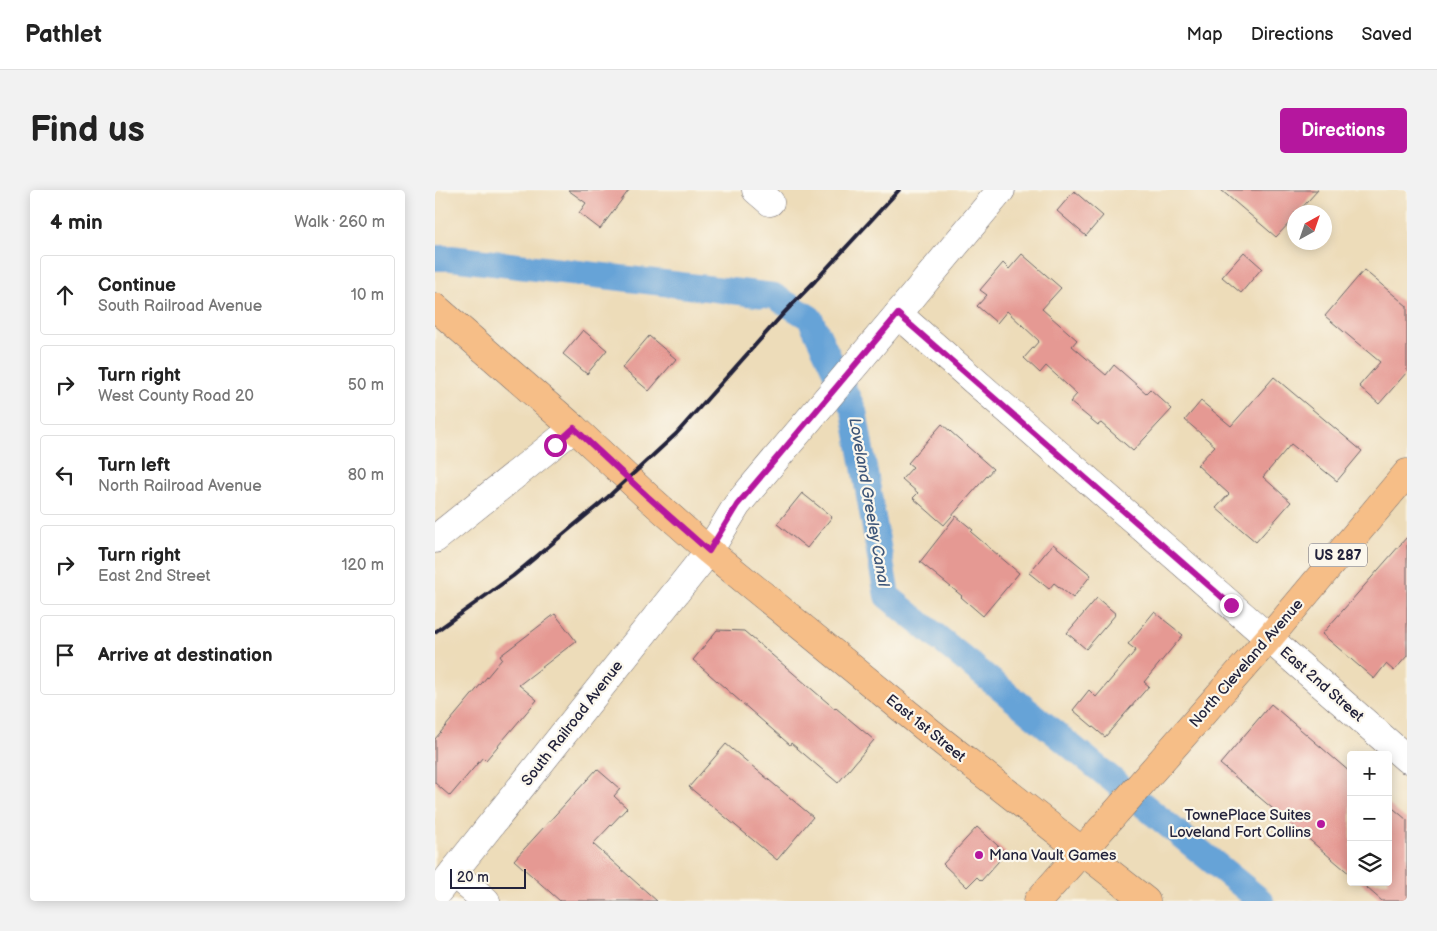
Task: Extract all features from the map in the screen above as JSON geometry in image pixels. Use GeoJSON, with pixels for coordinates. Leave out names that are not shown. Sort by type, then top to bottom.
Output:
{"type":"FeatureCollection","features":[{"type":"Feature","properties":{"kind":"main road","name":"East 1st Street"},"geometry":{"type":"LineString","coordinates":[[435,307],[574,428],[709,551],[939,739],[1146,901]]}},
{"type":"Feature","properties":{"kind":"main road","name":"North Cleveland Avenue"},"geometry":{"type":"LineString","coordinates":[[1081,851],[1269,638],[1407,473]]}},
{"type":"Feature","properties":{"kind":"main road","name":"US 287"},"geometry":{"type":"LineString","coordinates":[[1038,901],[1081,851]]}},
{"type":"Feature","properties":{"kind":"street","name":"South Railroad Avenue"},"geometry":{"type":"LineString","coordinates":[[435,894],[709,551],[737,505],[1001,190]]}},
{"type":"Feature","properties":{"kind":"street","name":"East 2nd Street"},"geometry":{"type":"LineString","coordinates":[[898,314],[1407,759]]}},
{"type":"Feature","properties":{"kind":"street"},"geometry":{"type":"LineString","coordinates":[[435,539],[574,428]]}},
{"type":"Feature","properties":{"kind":"street"},"geometry":{"type":"LineString","coordinates":[[453,873],[486,901]]}},
{"type":"Feature","properties":{"kind":"building"},"geometry":{"type":"Polygon","coordinates":[[[568,190],[629,190],[600,229],[579,213],[586,203],[568,190]]]}},
{"type":"Feature","properties":{"kind":"building"},"geometry":{"type":"Polygon","coordinates":[[[1221,190],[1318,190],[1304,205],[1287,205],[1287,225],[1276,237],[1221,190]]]}},
{"type":"Feature","properties":{"kind":"building"},"geometry":{"type":"Polygon","coordinates":[[[1074,191],[1103,216],[1086,236],[1057,211],[1074,191]]]}},
{"type":"Feature","properties":{"kind":"building"},"geometry":{"type":"Polygon","coordinates":[[[1244,252],[1262,268],[1241,293],[1222,277],[1244,252]]]}},
{"type":"Feature","properties":{"kind":"building"},"geometry":{"type":"Polygon","coordinates":[[[1022,254],[1061,288],[1042,309],[1077,340],[1072,346],[1106,375],[1114,365],[1146,393],[1150,389],[1172,409],[1133,451],[1101,423],[1098,425],[1070,402],[1077,394],[1046,366],[1040,373],[1024,358],[1039,341],[1007,311],[997,323],[977,306],[987,295],[980,290],[1003,263],[1009,269],[1022,254]]]}},
{"type":"Feature","properties":{"kind":"building"},"geometry":{"type":"Polygon","coordinates":[[[1364,270],[1407,306],[1407,372],[1379,404],[1359,386],[1380,362],[1325,316],[1364,270]]]}},
{"type":"Feature","properties":{"kind":"building"},"geometry":{"type":"Polygon","coordinates":[[[583,330],[607,350],[587,374],[563,354],[583,330]]]}},
{"type":"Feature","properties":{"kind":"building"},"geometry":{"type":"Polygon","coordinates":[[[649,336],[676,359],[649,391],[622,368],[649,336]]]}},
{"type":"Feature","properties":{"kind":"building"},"geometry":{"type":"Polygon","coordinates":[[[1274,377],[1362,451],[1337,481],[1291,444],[1263,477],[1291,502],[1256,542],[1216,508],[1229,494],[1197,465],[1215,446],[1185,420],[1201,401],[1231,426],[1274,377]]]}},
{"type":"Feature","properties":{"kind":"building"},"geometry":{"type":"Polygon","coordinates":[[[942,424],[993,469],[944,525],[913,498],[918,493],[902,479],[913,467],[908,463],[942,424]]]}},
{"type":"Feature","properties":{"kind":"building"},"geometry":{"type":"Polygon","coordinates":[[[802,493],[832,517],[807,548],[777,524],[802,493]]]}},
{"type":"Feature","properties":{"kind":"building"},"geometry":{"type":"Polygon","coordinates":[[[956,516],[973,530],[971,532],[1019,573],[983,616],[962,596],[920,562],[956,516]]]}},
{"type":"Feature","properties":{"kind":"building"},"geometry":{"type":"Polygon","coordinates":[[[1407,537],[1407,656],[1394,671],[1386,664],[1374,679],[1322,634],[1407,537]]]}},
{"type":"Feature","properties":{"kind":"building"},"geometry":{"type":"Polygon","coordinates":[[[1053,544],[1091,575],[1073,598],[1054,583],[1049,589],[1029,573],[1053,544]]]}},
{"type":"Feature","properties":{"kind":"building"},"geometry":{"type":"Polygon","coordinates":[[[1097,598],[1116,614],[1086,649],[1067,633],[1097,598]]]}},
{"type":"Feature","properties":{"kind":"building"},"geometry":{"type":"Polygon","coordinates":[[[1154,612],[1183,635],[1144,682],[1149,686],[1105,737],[1073,710],[1089,690],[1096,697],[1136,650],[1128,644],[1154,612]]]}},
{"type":"Feature","properties":{"kind":"building"},"geometry":{"type":"Polygon","coordinates":[[[555,614],[576,641],[519,685],[537,700],[486,760],[483,757],[450,796],[435,783],[435,739],[502,659],[500,656],[555,614]]]}},
{"type":"Feature","properties":{"kind":"building"},"geometry":{"type":"Polygon","coordinates":[[[717,630],[744,631],[874,740],[838,783],[791,743],[790,745],[693,660],[717,630]]]}},
{"type":"Feature","properties":{"kind":"building","name":"TownePlace Suites Loveland Fort Collins"},"geometry":{"type":"Polygon","coordinates":[[[1271,704],[1347,770],[1347,872],[1220,764],[1271,704]]]}},
{"type":"Feature","properties":{"kind":"building"},"geometry":{"type":"Polygon","coordinates":[[[726,744],[813,817],[777,860],[689,787],[726,744]]]}},
{"type":"Feature","properties":{"kind":"building"},"geometry":{"type":"Polygon","coordinates":[[[597,769],[620,789],[614,796],[627,808],[593,844],[657,901],[560,901],[514,860],[597,769]]]}},
{"type":"Feature","properties":{"kind":"building"},"geometry":{"type":"Polygon","coordinates":[[[1392,807],[1407,820],[1407,901],[1382,901],[1365,886],[1392,886],[1392,807]]]}},
{"type":"Feature","properties":{"kind":"building"},"geometry":{"type":"Polygon","coordinates":[[[977,827],[1006,853],[981,881],[977,877],[967,887],[943,864],[977,827]]]}},
{"type":"Feature","properties":{"kind":"waterway","name":"Loveland Greeley Canal"},"geometry":{"type":"LineString","coordinates":[[435,258],[451,258],[774,296],[810,318],[854,411],[887,596],[1261,901]]}},
{"type":"Feature","properties":{"kind":"railway"},"geometry":{"type":"LineString","coordinates":[[435,632],[513,576],[608,497],[676,434],[783,314],[899,190]]}},
{"type":"Feature","properties":{"kind":"place","name":"TownePlace Suites Loveland Fort Collins"},"geometry":{"type":"Point","coordinates":[1321,824]}},
{"type":"Feature","properties":{"kind":"place","name":"Mana Vault Games"},"geometry":{"type":"Point","coordinates":[979,855]}},
{"type":"Feature","properties":{"kind":"route"},"geometry":{"type":"LineString","coordinates":[[555,445],[574,428],[709,551],[737,505],[898,314],[1231,605]]}}]}
